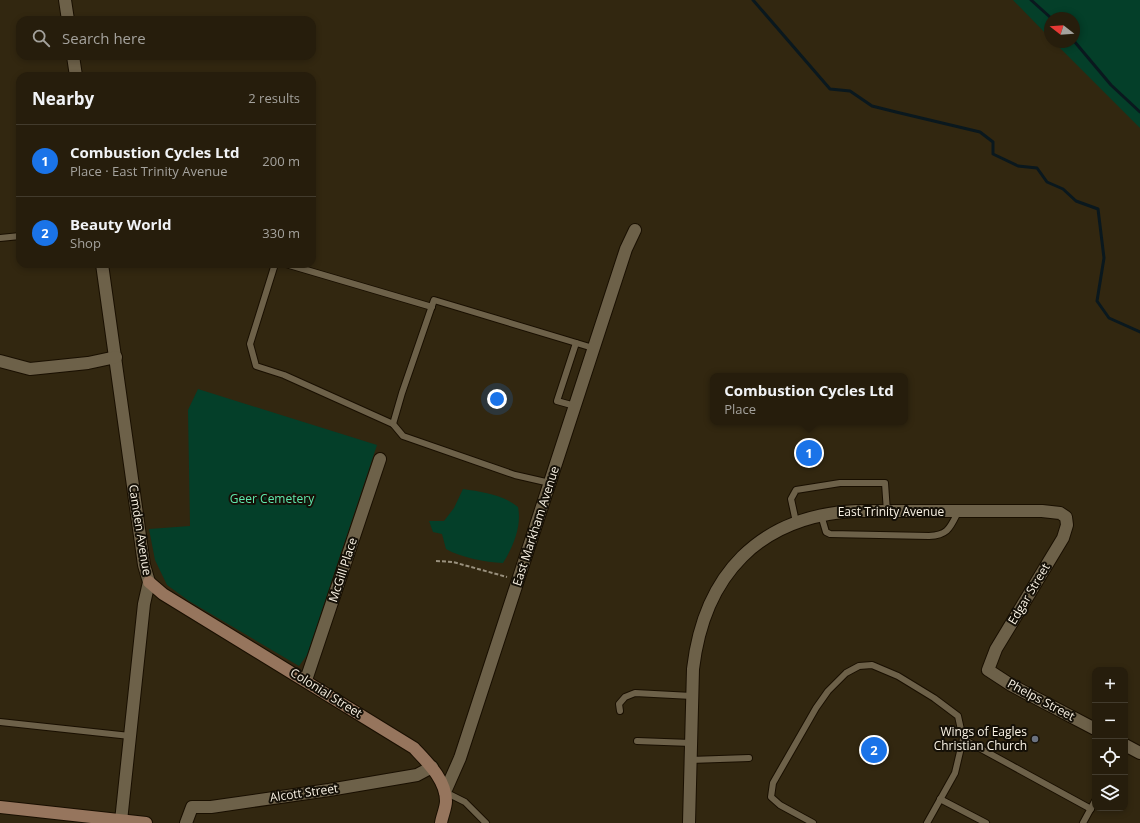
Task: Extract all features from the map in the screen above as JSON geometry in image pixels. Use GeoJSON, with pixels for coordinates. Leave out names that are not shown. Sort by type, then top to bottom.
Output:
{"type":"FeatureCollection","features":[{"type":"Feature","properties":{"kind":"street"},"geometry":{"type":"LineString","coordinates":[[65,0],[67,16]]}},
{"type":"Feature","properties":{"kind":"street"},"geometry":{"type":"LineString","coordinates":[[74,60],[75,72]]}},
{"type":"Feature","properties":{"kind":"street","name":"East Markham Avenue"},"geometry":{"type":"LineString","coordinates":[[441,823],[446,803],[445,792],[460,758],[593,348],[626,249],[635,230]]}},
{"type":"Feature","properties":{"kind":"street","name":"Camden Avenue"},"geometry":{"type":"LineString","coordinates":[[103,268],[144,565],[149,582],[144,604],[121,821]]}},
{"type":"Feature","properties":{"kind":"street"},"geometry":{"type":"LineString","coordinates":[[0,361],[30,369],[88,363],[116,357]]}},
{"type":"Feature","properties":{"kind":"street","name":"McGill Place"},"geometry":{"type":"LineString","coordinates":[[306,680],[380,459]]}},
{"type":"Feature","properties":{"kind":"street","name":"East Trinity Avenue"},"geometry":{"type":"LineString","coordinates":[[689,823],[692,696],[696,645],[702,623],[720,583],[730,570],[750,551],[779,530],[796,522],[833,512],[1042,512],[1060,513],[1066,517]]}},
{"type":"Feature","properties":{"kind":"street","name":"Edgar Street"},"geometry":{"type":"LineString","coordinates":[[988,670],[996,649],[1063,538],[1067,525],[1066,517]]}},
{"type":"Feature","properties":{"kind":"street","name":"Colonial Street"},"geometry":{"type":"LineString","coordinates":[[149,582],[163,594],[306,680],[414,748],[432,767],[445,792]]}},
{"type":"Feature","properties":{"kind":"street","name":"Phelps Street"},"geometry":{"type":"LineString","coordinates":[[988,670],[1011,685],[1092,727]]}},
{"type":"Feature","properties":{"kind":"street"},"geometry":{"type":"LineString","coordinates":[[1128,747],[1140,753]]}},
{"type":"Feature","properties":{"kind":"street","name":"Alcott Street"},"geometry":{"type":"LineString","coordinates":[[186,823],[192,807],[211,807],[329,790],[418,775],[432,767]]}},
{"type":"Feature","properties":{"kind":"street"},"geometry":{"type":"LineString","coordinates":[[0,808],[146,823]]}},
{"type":"Feature","properties":{"kind":"lane"},"geometry":{"type":"LineString","coordinates":[[0,238],[16,236]]}},
{"type":"Feature","properties":{"kind":"lane"},"geometry":{"type":"LineString","coordinates":[[274,268],[250,344],[256,366],[284,375],[393,424],[402,436],[515,475],[550,483]]}},
{"type":"Feature","properties":{"kind":"lane"},"geometry":{"type":"LineString","coordinates":[[299,268],[432,308]]}},
{"type":"Feature","properties":{"kind":"lane"},"geometry":{"type":"LineString","coordinates":[[393,424],[434,300],[593,348]]}},
{"type":"Feature","properties":{"kind":"lane"},"geometry":{"type":"LineString","coordinates":[[574,406],[557,401],[576,343]]}},
{"type":"Feature","properties":{"kind":"lane"},"geometry":{"type":"LineString","coordinates":[[796,522],[791,499],[796,490],[840,483],[885,483],[887,512]]}},
{"type":"Feature","properties":{"kind":"lane"},"geometry":{"type":"LineString","coordinates":[[821,515],[826,532],[830,534],[929,536],[944,533],[950,528],[958,512]]}},
{"type":"Feature","properties":{"kind":"lane"},"geometry":{"type":"LineString","coordinates":[[813,823],[780,805],[771,796],[773,783],[816,708],[828,691],[846,673],[859,666],[872,665],[898,676],[934,698],[958,716],[963,738],[955,773],[927,823]]}},
{"type":"Feature","properties":{"kind":"lane"},"geometry":{"type":"LineString","coordinates":[[620,711],[620,704],[625,697],[635,693],[692,696]]}},
{"type":"Feature","properties":{"kind":"lane"},"geometry":{"type":"LineString","coordinates":[[0,722],[130,736]]}},
{"type":"Feature","properties":{"kind":"lane"},"geometry":{"type":"LineString","coordinates":[[963,738],[1091,809],[1083,823]]}},
{"type":"Feature","properties":{"kind":"lane"},"geometry":{"type":"LineString","coordinates":[[637,741],[691,742]]}},
{"type":"Feature","properties":{"kind":"lane"},"geometry":{"type":"LineString","coordinates":[[690,760],[749,758]]}},
{"type":"Feature","properties":{"kind":"lane"},"geometry":{"type":"LineString","coordinates":[[445,792],[465,802],[486,823]]}},
{"type":"Feature","properties":{"kind":"lane"},"geometry":{"type":"LineString","coordinates":[[940,799],[986,823]]}},
{"type":"Feature","properties":{"kind":"path"},"geometry":{"type":"LineString","coordinates":[[436,560],[453,562],[518,580]]}},
{"type":"Feature","properties":{"kind":"green space"},"geometry":{"type":"Polygon","coordinates":[[[1013,0],[1140,0],[1140,128],[1060,48],[1080,48],[1080,12],[1044,12],[1044,32],[1013,0]]]}},
{"type":"Feature","properties":{"kind":"green space","name":"Geer Cemetery"},"geometry":{"type":"Polygon","coordinates":[[[198,389],[377,445],[307,655],[299,666],[189,601],[167,585],[155,560],[149,529],[190,526],[188,410],[198,389]]]}},
{"type":"Feature","properties":{"kind":"green space"},"geometry":{"type":"Polygon","coordinates":[[[463,489],[499,496],[518,507],[518,529],[503,563],[474,559],[452,552],[446,549],[442,534],[433,532],[429,521],[444,521],[454,508],[463,489]]]}},
{"type":"Feature","properties":{"kind":"waterway"},"geometry":{"type":"LineString","coordinates":[[753,0],[830,89],[850,91],[872,106],[980,132],[993,142],[993,154],[1018,166],[1037,168],[1047,182],[1063,189],[1076,201],[1098,209],[1104,258],[1097,301],[1109,318],[1140,332]]}},
{"type":"Feature","properties":{"kind":"waterway"},"geometry":{"type":"LineString","coordinates":[[1031,0],[1044,12]]}},
{"type":"Feature","properties":{"kind":"waterway"},"geometry":{"type":"LineString","coordinates":[[1080,48],[1111,85],[1140,112]]}},
{"type":"Feature","properties":{"kind":"place","name":"Combustion Cycles Ltd"},"geometry":{"type":"Point","coordinates":[809,453]}},
{"type":"Feature","properties":{"kind":"place","name":"Wings of Eagles Christian Church"},"geometry":{"type":"Point","coordinates":[1035,739]}},
{"type":"Feature","properties":{"kind":"place","name":"Beauty World"},"geometry":{"type":"Point","coordinates":[874,750]}}]}
